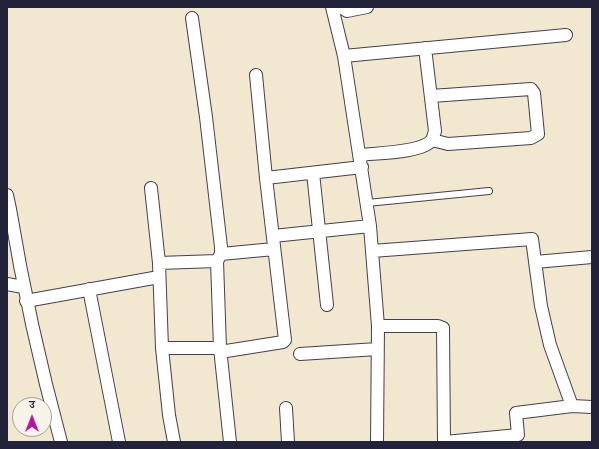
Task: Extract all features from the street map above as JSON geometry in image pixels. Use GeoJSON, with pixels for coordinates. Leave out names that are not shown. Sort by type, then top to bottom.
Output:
{"type":"FeatureCollection","features":[{"type":"Feature","properties":{"kind":"street"},"geometry":{"type":"LineString","coordinates":[[332,7],[344,56],[370,226],[378,326],[377,442]]}},
{"type":"Feature","properties":{"kind":"street"},"geometry":{"type":"LineString","coordinates":[[341,7],[347,11],[367,7]]}},
{"type":"Feature","properties":{"kind":"street"},"geometry":{"type":"LineString","coordinates":[[192,18],[206,117],[219,258],[220,350],[230,442]]}},
{"type":"Feature","properties":{"kind":"street"},"geometry":{"type":"LineString","coordinates":[[344,56],[566,35]]}},
{"type":"Feature","properties":{"kind":"street"},"geometry":{"type":"LineString","coordinates":[[360,155],[414,149],[424,146],[432,140],[435,131],[425,48]]}},
{"type":"Feature","properties":{"kind":"street"},"geometry":{"type":"LineString","coordinates":[[162,348],[220,350],[285,341],[266,178],[256,75]]}},
{"type":"Feature","properties":{"kind":"street"},"geometry":{"type":"LineString","coordinates":[[431,96],[531,89],[534,93],[538,134],[531,138],[448,144],[441,144],[432,140]]}},
{"type":"Feature","properties":{"kind":"street"},"geometry":{"type":"LineString","coordinates":[[266,178],[362,167]]}},
{"type":"Feature","properties":{"kind":"street"},"geometry":{"type":"LineString","coordinates":[[313,173],[327,306]]}},
{"type":"Feature","properties":{"kind":"street"},"geometry":{"type":"LineString","coordinates":[[151,188],[159,263],[162,348],[169,415],[174,442]]}},
{"type":"Feature","properties":{"kind":"street"},"geometry":{"type":"LineString","coordinates":[[7,195],[8,209],[40,367],[61,442]]}},
{"type":"Feature","properties":{"kind":"street"},"geometry":{"type":"LineString","coordinates":[[273,236],[370,226]]}},
{"type":"Feature","properties":{"kind":"street"},"geometry":{"type":"LineString","coordinates":[[372,250],[529,238],[533,241],[541,306],[550,345],[572,406]]}},
{"type":"Feature","properties":{"kind":"street"},"geometry":{"type":"LineString","coordinates":[[159,263],[219,258],[274,249]]}},
{"type":"Feature","properties":{"kind":"street"},"geometry":{"type":"LineString","coordinates":[[535,262],[592,257]]}},
{"type":"Feature","properties":{"kind":"street"},"geometry":{"type":"LineString","coordinates":[[26,301],[159,277]]}},
{"type":"Feature","properties":{"kind":"street"},"geometry":{"type":"LineString","coordinates":[[7,284],[23,287]]}},
{"type":"Feature","properties":{"kind":"street"},"geometry":{"type":"LineString","coordinates":[[89,289],[119,442]]}},
{"type":"Feature","properties":{"kind":"street"},"geometry":{"type":"LineString","coordinates":[[378,326],[438,326],[442,328],[444,442],[518,439],[516,415],[518,412],[572,406],[592,407]]}},
{"type":"Feature","properties":{"kind":"street"},"geometry":{"type":"LineString","coordinates":[[300,354],[377,349]]}},
{"type":"Feature","properties":{"kind":"street"},"geometry":{"type":"LineString","coordinates":[[286,408],[288,442]]}},
{"type":"Feature","properties":{"kind":"lane"},"geometry":{"type":"LineString","coordinates":[[367,203],[489,191]]}}]}
